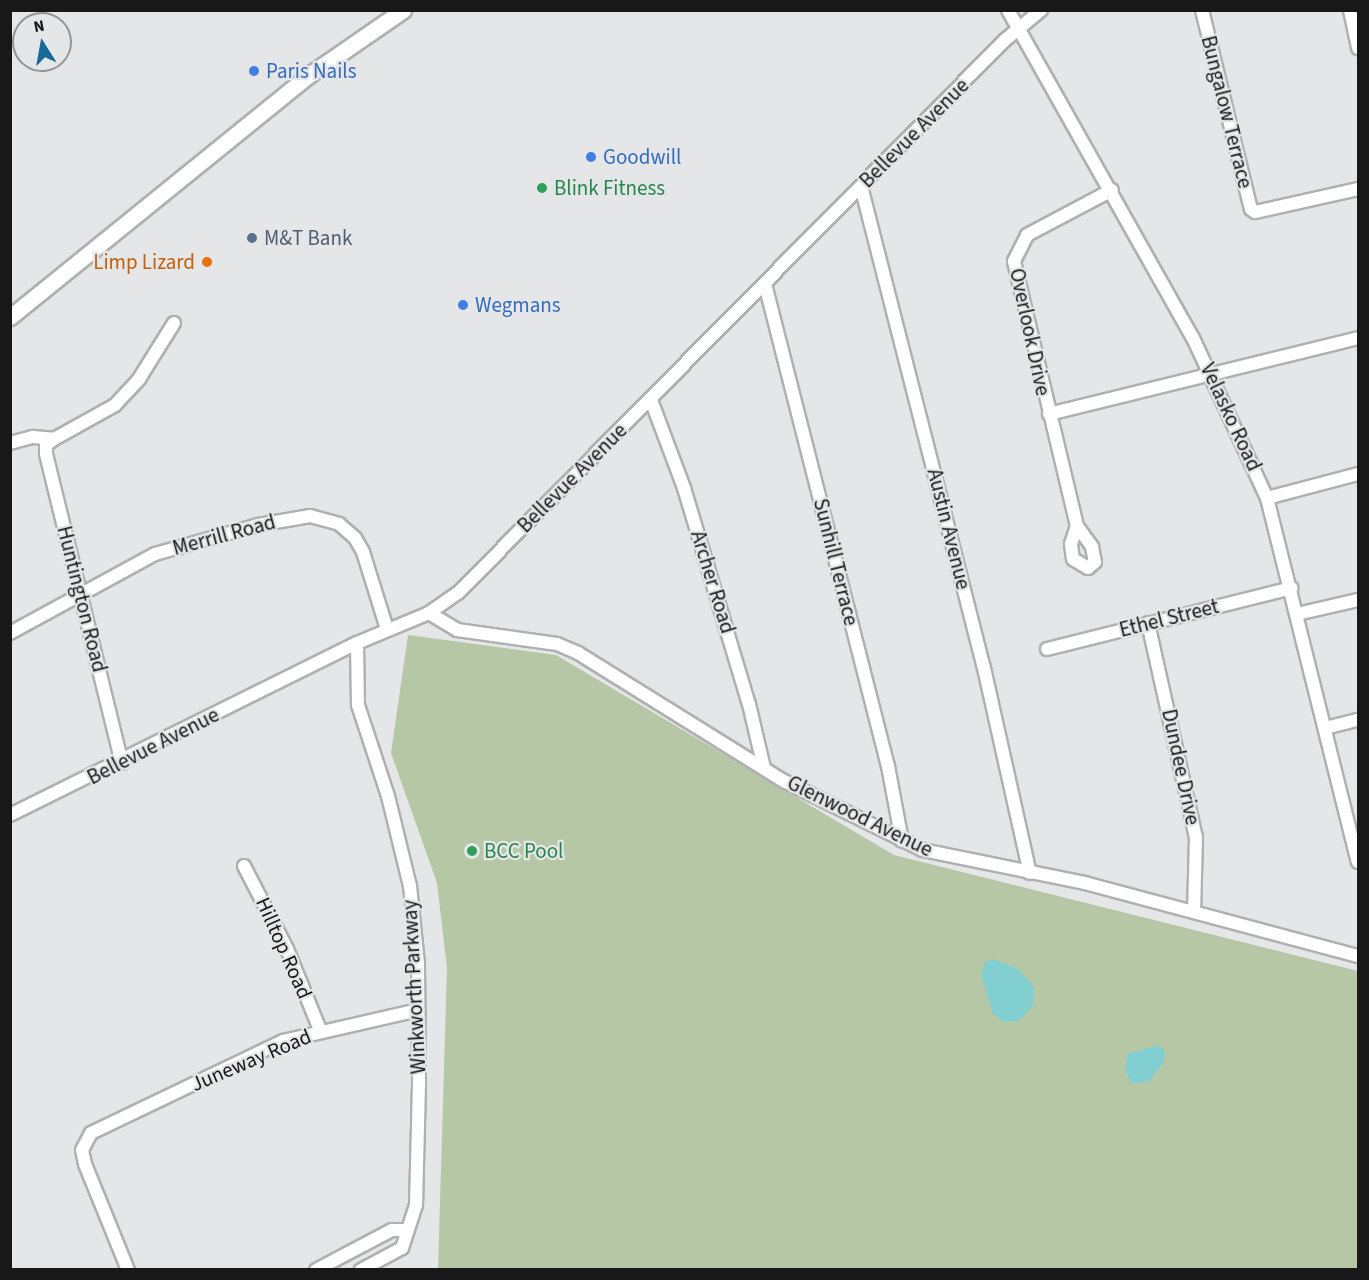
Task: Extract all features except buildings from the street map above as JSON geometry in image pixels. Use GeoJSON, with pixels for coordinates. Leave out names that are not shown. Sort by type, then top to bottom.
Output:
{"type":"FeatureCollection","features":[{"type":"Feature","properties":{"kind":"main road"},"geometry":{"type":"LineString","coordinates":[[10,317],[306,77],[403,10]]}},
{"type":"Feature","properties":{"kind":"street","name":"Velasko Road"},"geometry":{"type":"LineString","coordinates":[[1008,10],[1112,190],[1211,373],[1267,498],[1359,862]]}},
{"type":"Feature","properties":{"kind":"street","name":"Bellevue Avenue"},"geometry":{"type":"LineString","coordinates":[[10,815],[122,763],[357,643],[429,613],[458,592],[1018,29],[1041,10]]}},
{"type":"Feature","properties":{"kind":"street","name":"Bungalow Terrace"},"geometry":{"type":"LineString","coordinates":[[1202,10],[1254,211],[1359,189]]}},
{"type":"Feature","properties":{"kind":"street"},"geometry":{"type":"LineString","coordinates":[[1350,10],[1359,48]]}},
{"type":"Feature","properties":{"kind":"street","name":"Austin Avenue"},"geometry":{"type":"LineString","coordinates":[[861,186],[984,668],[1030,873]]}},
{"type":"Feature","properties":{"kind":"street","name":"Overlook Drive"},"geometry":{"type":"LineString","coordinates":[[1077,526],[1019,294],[1015,255],[1032,231],[1112,190]]}},
{"type":"Feature","properties":{"kind":"street","name":"Sunhill Terrace"},"geometry":{"type":"LineString","coordinates":[[765,284],[888,766],[902,841]]}},
{"type":"Feature","properties":{"kind":"street"},"geometry":{"type":"LineString","coordinates":[[10,443],[33,436],[54,439],[124,398],[174,324]]}},
{"type":"Feature","properties":{"kind":"street"},"geometry":{"type":"LineString","coordinates":[[1049,414],[1359,338]]}},
{"type":"Feature","properties":{"kind":"street","name":"Archer Road"},"geometry":{"type":"LineString","coordinates":[[651,400],[684,488],[749,704],[764,768]]}},
{"type":"Feature","properties":{"kind":"street","name":"Huntington Road"},"geometry":{"type":"LineString","coordinates":[[54,439],[46,445],[46,454],[122,763]]}},
{"type":"Feature","properties":{"kind":"street"},"geometry":{"type":"LineString","coordinates":[[1267,498],[1359,474]]}},
{"type":"Feature","properties":{"kind":"street","name":"Merrill Road"},"geometry":{"type":"LineString","coordinates":[[10,633],[80,592],[136,563],[186,544],[310,516],[339,524],[355,538],[363,552],[387,629]]}},
{"type":"Feature","properties":{"kind":"street","name":"Ethel Street"},"geometry":{"type":"LineString","coordinates":[[1047,649],[1291,588]]}},
{"type":"Feature","properties":{"kind":"street"},"geometry":{"type":"LineString","coordinates":[[1297,614],[1359,600]]}},
{"type":"Feature","properties":{"kind":"street","name":"Glenwood Avenue"},"geometry":{"type":"LineString","coordinates":[[429,613],[456,630],[557,644],[764,768],[902,841],[956,860],[1030,873],[1194,912],[1359,956]]}},
{"type":"Feature","properties":{"kind":"street","name":"Dundee Drive"},"geometry":{"type":"LineString","coordinates":[[1148,623],[1196,837],[1194,912]]}},
{"type":"Feature","properties":{"kind":"street","name":"Winkworth Parkway"},"geometry":{"type":"LineString","coordinates":[[357,643],[358,705],[388,796],[410,886],[418,1010],[416,1205],[402,1248],[361,1269]]}},
{"type":"Feature","properties":{"kind":"street"},"geometry":{"type":"LineString","coordinates":[[1325,728],[1359,720]]}},
{"type":"Feature","properties":{"kind":"street","name":"Hilltop Road"},"geometry":{"type":"LineString","coordinates":[[244,866],[286,949],[320,1030]]}},
{"type":"Feature","properties":{"kind":"street","name":"Juneway Road"},"geometry":{"type":"LineString","coordinates":[[128,1269],[85,1164],[82,1150],[91,1134],[284,1041],[320,1030],[418,1010]]}},
{"type":"Feature","properties":{"kind":"street"},"geometry":{"type":"LineString","coordinates":[[316,1269],[392,1230],[407,1230]]}},
{"type":"Feature","properties":{"kind":"green space"},"geometry":{"type":"Polygon","coordinates":[[[408,635],[556,655],[894,855],[1358,971],[1358,1269],[438,1269],[447,968],[437,883],[391,753],[408,635]]]}},
{"type":"Feature","properties":{"kind":"water"},"geometry":{"type":"Polygon","coordinates":[[[993,959],[1018,969],[1034,987],[1033,1005],[1019,1021],[1003,1022],[993,1014],[981,975],[985,962],[993,959]]]}},
{"type":"Feature","properties":{"kind":"water"},"geometry":{"type":"Polygon","coordinates":[[[1158,1045],[1165,1052],[1164,1061],[1149,1082],[1131,1083],[1125,1069],[1128,1054],[1158,1045]]]}},
{"type":"Feature","properties":{"kind":"place","name":"Paris Nails"},"geometry":{"type":"Point","coordinates":[254,71]}},
{"type":"Feature","properties":{"kind":"place","name":"Goodwill"},"geometry":{"type":"Point","coordinates":[591,157]}},
{"type":"Feature","properties":{"kind":"place","name":"Blink Fitness"},"geometry":{"type":"Point","coordinates":[542,188]}},
{"type":"Feature","properties":{"kind":"place","name":"M&T Bank"},"geometry":{"type":"Point","coordinates":[252,238]}},
{"type":"Feature","properties":{"kind":"place","name":"Limp Lizard"},"geometry":{"type":"Point","coordinates":[207,262]}},
{"type":"Feature","properties":{"kind":"place","name":"Wegmans"},"geometry":{"type":"Point","coordinates":[463,305]}},
{"type":"Feature","properties":{"kind":"place","name":"BCC Pool"},"geometry":{"type":"Point","coordinates":[472,851]}}]}
